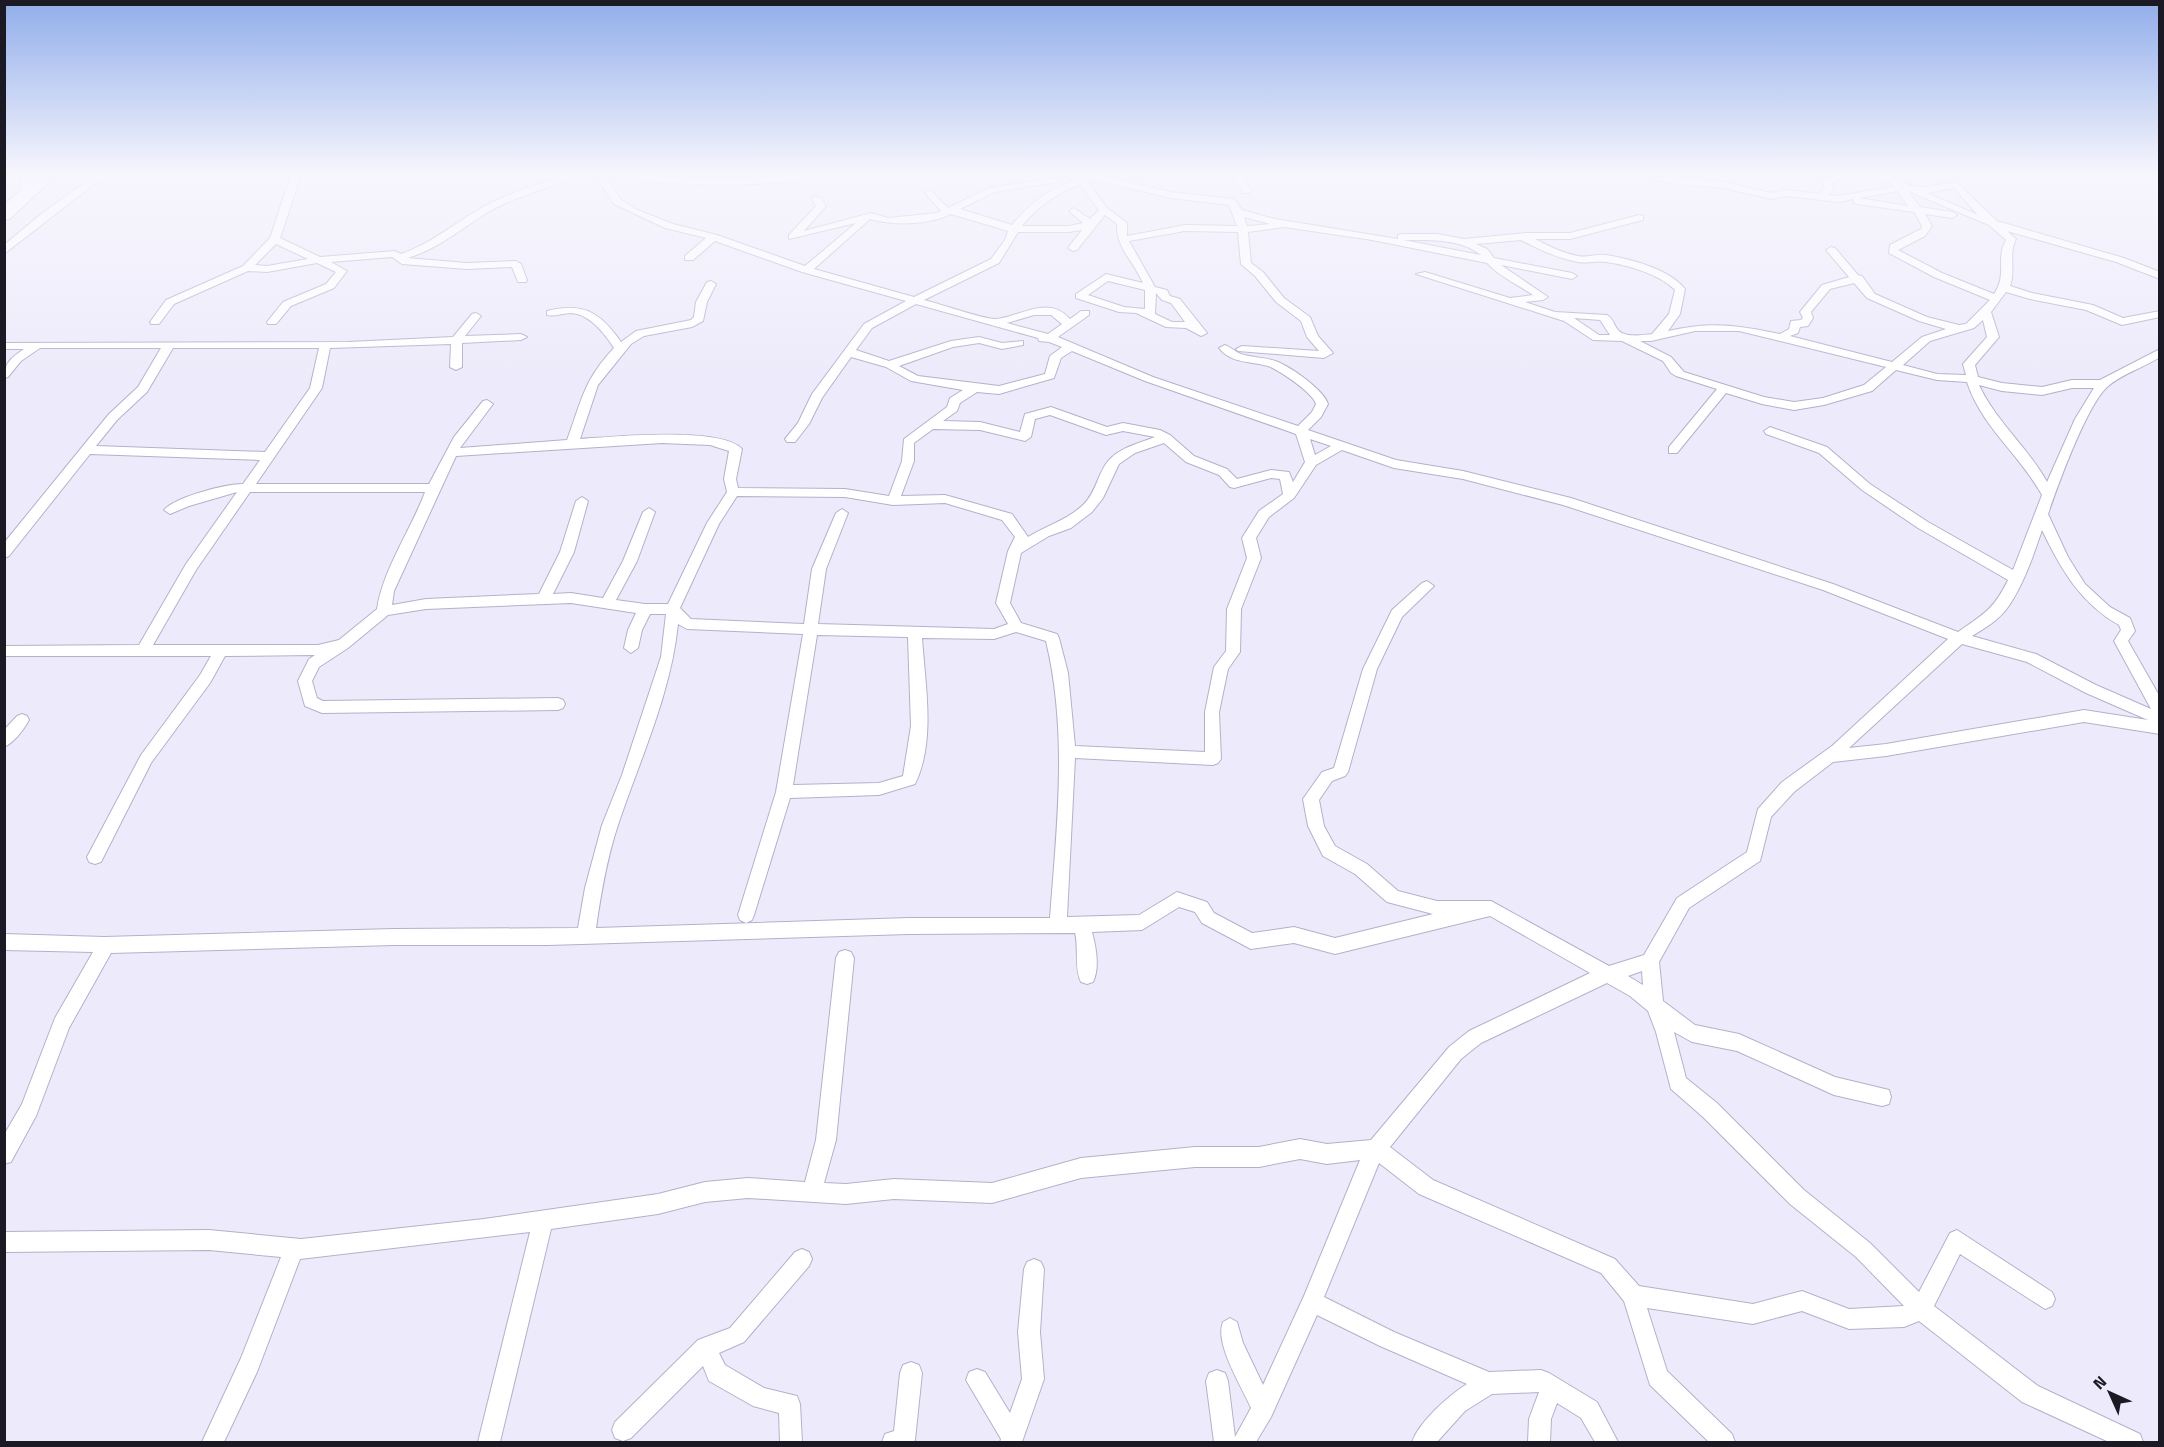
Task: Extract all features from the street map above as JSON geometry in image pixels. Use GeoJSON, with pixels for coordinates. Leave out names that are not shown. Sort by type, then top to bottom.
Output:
{"type":"FeatureCollection","features":[{"type":"Feature","properties":{"kind":"street"},"geometry":{"type":"LineString","coordinates":[[155,322],[170,302],[247,268],[272,243]]}},
{"type":"Feature","properties":{"kind":"street"},"geometry":{"type":"LineString","coordinates":[[272,322],[288,304],[330,286],[342,271],[282,243]]}},
{"type":"Feature","properties":{"kind":"street"},"geometry":{"type":"LineString","coordinates":[[399,258],[420,251],[434,243]]}},
{"type":"Feature","properties":{"kind":"street"},"geometry":{"type":"LineString","coordinates":[[689,258],[707,243]]}},
{"type":"Feature","properties":{"kind":"street"},"geometry":{"type":"LineString","coordinates":[[729,243],[806,270],[1050,338],[1149,379],[1399,466],[1463,475],[1583,506],[1862,598],[1959,638],[2031,658],[2091,689],[2160,719]]}},
{"type":"Feature","properties":{"kind":"street"},"geometry":{"type":"LineString","coordinates":[[806,270],[839,243]]}},
{"type":"Feature","properties":{"kind":"street"},"geometry":{"type":"LineString","coordinates":[[791,439],[803,424],[816,397],[871,324],[919,300],[942,285],[995,261],[1008,243]]}},
{"type":"Feature","properties":{"kind":"street"},"geometry":{"type":"LineString","coordinates":[[1073,248],[1077,243]]}},
{"type":"Feature","properties":{"kind":"street"},"geometry":{"type":"LineString","coordinates":[[1124,243],[1151,288],[1152,307],[1149,316]]}},
{"type":"Feature","properties":{"kind":"street"},"geometry":{"type":"LineString","coordinates":[[1244,243],[1246,264],[1259,274],[1280,300],[1306,319],[1312,336],[1327,353],[1315,355],[1227,347],[1224,349],[1235,356],[1284,369],[1297,381],[1319,394],[1322,404],[1320,409],[1301,430]]}},
{"type":"Feature","properties":{"kind":"street"},"geometry":{"type":"LineString","coordinates":[[1400,243],[1572,276]]}},
{"type":"Feature","properties":{"kind":"street"},"geometry":{"type":"LineString","coordinates":[[1465,243],[1480,249],[1501,272],[1522,282],[1543,297],[1505,301]]}},
{"type":"Feature","properties":{"kind":"street"},"geometry":{"type":"LineString","coordinates":[[1534,243],[1558,255],[1582,260],[1604,258],[1634,265],[1671,280],[1680,289],[1674,319],[1652,338]]}},
{"type":"Feature","properties":{"kind":"street"},"geometry":{"type":"LineString","coordinates":[[1903,243],[1894,247],[1893,251],[1938,275],[1999,293],[2030,296],[2089,307],[2122,322],[2160,314]]}},
{"type":"Feature","properties":{"kind":"street"},"geometry":{"type":"LineString","coordinates":[[1547,314],[1603,317],[1608,320],[1612,332],[1667,359],[1677,372],[1774,403],[1802,405],[1858,392],[1876,383],[1926,339],[1956,328],[1970,326],[1986,312],[1999,293],[2008,274],[2006,248],[2010,243]]}},
{"type":"Feature","properties":{"kind":"street"},"geometry":{"type":"LineString","coordinates":[[2059,243],[2110,257],[2160,276]]}},
{"type":"Feature","properties":{"kind":"street"},"geometry":{"type":"LineString","coordinates":[[1831,250],[1858,278],[1871,296],[1889,305],[1956,328]]}},
{"type":"Feature","properties":{"kind":"street"},"geometry":{"type":"LineString","coordinates":[[247,268],[267,269],[316,260],[395,254],[402,261],[467,266],[516,264],[522,280]]}},
{"type":"Feature","properties":{"kind":"street"},"geometry":{"type":"LineString","coordinates":[[1421,274],[1568,319],[1597,338],[1652,338],[1702,327],[1742,329],[1811,344],[1937,377],[1970,379],[2002,387],[2042,391],[2072,384],[2102,384],[2146,362],[2160,352]]}},
{"type":"Feature","properties":{"kind":"street"},"geometry":{"type":"LineString","coordinates":[[1106,277],[1151,288],[1176,301],[1179,309],[1192,320],[1201,333],[1188,326],[1170,325],[1149,316],[1138,310],[1123,310],[1080,296],[1106,277]]}},
{"type":"Feature","properties":{"kind":"street"},"geometry":{"type":"LineString","coordinates":[[1782,339],[1788,332],[1794,331],[1795,323],[1804,324],[1808,318],[1805,312],[1826,287],[1858,278]]}},
{"type":"Feature","properties":{"kind":"street"},"geometry":{"type":"LineString","coordinates":[[613,338],[633,338],[664,327],[681,327],[696,322],[711,284]]}},
{"type":"Feature","properties":{"kind":"street"},"geometry":{"type":"LineString","coordinates":[[551,313],[575,310],[605,326],[621,350]]}},
{"type":"Feature","properties":{"kind":"street"},"geometry":{"type":"LineString","coordinates":[[995,323],[1018,316],[1053,311],[1061,314],[1068,324]]}},
{"type":"Feature","properties":{"kind":"street"},"geometry":{"type":"LineString","coordinates":[[891,365],[951,344],[979,340],[1002,346],[1050,338],[1085,312]]}},
{"type":"Feature","properties":{"kind":"street"},"geometry":{"type":"LineString","coordinates":[[1986,312],[1993,337],[1969,363],[1970,379],[1988,416],[2039,476],[2048,495]]}},
{"type":"Feature","properties":{"kind":"street"},"geometry":{"type":"LineString","coordinates":[[456,367],[457,339],[476,316]]}},
{"type":"Feature","properties":{"kind":"street"},"geometry":{"type":"LineString","coordinates":[[1013,328],[1019,343]]}},
{"type":"Feature","properties":{"kind":"street"},"geometry":{"type":"LineString","coordinates":[[4,346],[325,345],[521,337]]}},
{"type":"Feature","properties":{"kind":"street"},"geometry":{"type":"LineString","coordinates":[[572,443],[589,390],[633,338]]}},
{"type":"Feature","properties":{"kind":"street"},"geometry":{"type":"LineString","coordinates":[[4,375],[17,359],[37,345]]}},
{"type":"Feature","properties":{"kind":"street"},"geometry":{"type":"LineString","coordinates":[[4,553],[113,417],[143,389],[169,345]]}},
{"type":"Feature","properties":{"kind":"street"},"geometry":{"type":"LineString","coordinates":[[143,650],[191,567],[316,388],[325,345]]}},
{"type":"Feature","properties":{"kind":"street"},"geometry":{"type":"LineString","coordinates":[[849,351],[863,358],[891,365],[915,379],[999,390],[1050,376],[1056,356],[1070,347]]}},
{"type":"Feature","properties":{"kind":"street"},"geometry":{"type":"LineString","coordinates":[[2102,384],[2082,418],[2048,495],[2008,597],[1996,611],[1959,638],[1830,756],[1788,787],[1764,814],[1754,856],[1683,903],[1650,961],[1654,1005],[1665,1032],[1678,1083],[1710,1110],[1797,1197],[1863,1250],[1921,1309],[2030,1394],[2132,1443]]}},
{"type":"Feature","properties":{"kind":"street"},"geometry":{"type":"LineString","coordinates":[[894,501],[908,461],[908,442],[953,408],[954,401],[975,388]]}},
{"type":"Feature","properties":{"kind":"street"},"geometry":{"type":"LineString","coordinates":[[1672,450],[1724,388]]}},
{"type":"Feature","properties":{"kind":"street"},"geometry":{"type":"LineString","coordinates":[[384,611],[387,591],[422,519],[433,488],[450,453],[487,404]]}},
{"type":"Feature","properties":{"kind":"street"},"geometry":{"type":"LineString","coordinates":[[930,425],[980,426],[1025,437],[1029,417],[1051,411],[1106,431],[1123,427],[1166,438],[1190,459],[1223,472],[1234,484],[1271,474],[1285,475],[1290,495]]}},
{"type":"Feature","properties":{"kind":"street"},"geometry":{"type":"LineString","coordinates":[[1301,430],[1311,462]]}},
{"type":"Feature","properties":{"kind":"street"},"geometry":{"type":"LineString","coordinates":[[1770,431],[1823,450],[1866,487],[1923,525],[2016,578]]}},
{"type":"Feature","properties":{"kind":"street"},"geometry":{"type":"LineString","coordinates":[[1014,551],[1044,533],[1066,525],[1087,509],[1097,498],[1114,462],[1131,450],[1166,438]]}},
{"type":"Feature","properties":{"kind":"street"},"geometry":{"type":"LineString","coordinates":[[450,453],[572,443],[661,440],[727,445],[736,449],[730,479],[733,492],[713,523],[673,609],[668,657],[633,764],[610,825],[593,888],[586,935]]}},
{"type":"Feature","properties":{"kind":"street"},"geometry":{"type":"LineString","coordinates":[[1069,752],[1213,759],[1212,712],[1221,668],[1233,652],[1234,609],[1254,558],[1249,538],[1264,514],[1290,495],[1311,462],[1343,446]]}},
{"type":"Feature","properties":{"kind":"street"},"geometry":{"type":"LineString","coordinates":[[88,450],[269,456]]}},
{"type":"Feature","properties":{"kind":"street"},"geometry":{"type":"LineString","coordinates":[[170,510],[184,503],[232,488],[433,488]]}},
{"type":"Feature","properties":{"kind":"street"},"geometry":{"type":"LineString","coordinates":[[733,492],[845,493],[894,501],[945,499],[1007,517],[1022,537],[1014,551],[1003,603],[1016,627]]}},
{"type":"Feature","properties":{"kind":"street"},"geometry":{"type":"LineString","coordinates":[[545,597],[567,552],[582,501]]}},
{"type":"Feature","properties":{"kind":"street"},"geometry":{"type":"LineString","coordinates":[[608,602],[630,561],[649,512]]}},
{"type":"Feature","properties":{"kind":"street"},"geometry":{"type":"LineString","coordinates":[[746,915],[784,792],[819,569],[842,513]]}},
{"type":"Feature","properties":{"kind":"street"},"geometry":{"type":"LineString","coordinates":[[2041,513],[2062,558],[2080,587],[2105,611],[2125,622],[2128,631],[2121,641],[2160,711]]}},
{"type":"Feature","properties":{"kind":"street"},"geometry":{"type":"LineString","coordinates":[[1427,586],[1397,615],[1370,669],[1340,772],[1327,776],[1311,799],[1316,826],[1329,851],[1361,869],[1393,897],[1437,908],[1491,908],[1605,975],[1636,990],[1671,1020],[1692,1033],[1739,1043],[1834,1086],[1882,1097]]}},
{"type":"Feature","properties":{"kind":"street"},"geometry":{"type":"LineString","coordinates":[[558,704],[322,707],[310,702],[305,681],[314,663],[343,644],[384,611],[426,604],[545,597],[608,602],[645,609],[673,609],[687,624],[724,627],[994,634],[1016,627],[1052,638],[1060,664],[1069,752],[1058,924]]}},
{"type":"Feature","properties":{"kind":"street"},"geometry":{"type":"LineString","coordinates":[[631,648],[635,630],[645,609]]}},
{"type":"Feature","properties":{"kind":"street"},"geometry":{"type":"LineString","coordinates":[[784,792],[879,789],[909,780],[914,762],[919,709],[915,632]]}},
{"type":"Feature","properties":{"kind":"street"},"geometry":{"type":"LineString","coordinates":[[6,652],[318,650],[343,644]]}},
{"type":"Feature","properties":{"kind":"street"},"geometry":{"type":"LineString","coordinates":[[95,857],[146,759],[205,679],[220,650]]}},
{"type":"Feature","properties":{"kind":"street"},"geometry":{"type":"LineString","coordinates":[[1830,756],[1886,750],[2084,717],[2160,728]]}},
{"type":"Feature","properties":{"kind":"street"},"geometry":{"type":"LineString","coordinates":[[4,741],[22,720]]}},
{"type":"Feature","properties":{"kind":"street"},"geometry":{"type":"LineString","coordinates":[[4,942],[104,945],[394,937],[1082,925],[1142,922],[1178,898],[1201,907],[1208,918],[1251,941],[1294,935],[1335,946],[1491,908]]}},
{"type":"Feature","properties":{"kind":"street"},"geometry":{"type":"LineString","coordinates":[[1082,925],[1087,946],[1087,976]]}},
{"type":"Feature","properties":{"kind":"street"},"geometry":{"type":"LineString","coordinates":[[4,1155],[29,1109],[61,1024],[90,970],[101,956],[104,945]]}},
{"type":"Feature","properties":{"kind":"street"},"geometry":{"type":"LineString","coordinates":[[812,1190],[826,1140],[845,958]]}},
{"type":"Feature","properties":{"kind":"street"},"geometry":{"type":"LineString","coordinates":[[1244,1443],[1263,1409],[1312,1302],[1361,1179],[1376,1149],[1455,1053],[1485,1031],[1605,975],[1650,961]]}},
{"type":"Feature","properties":{"kind":"street"},"geometry":{"type":"LineString","coordinates":[[4,1242],[209,1240],[294,1249],[543,1221],[658,1204],[705,1192],[748,1188],[772,1191],[812,1190],[846,1194],[894,1189],[992,1193],[1081,1168],[1195,1157],[1259,1157],[1300,1149],[1327,1154],[1376,1149],[1426,1187],[1608,1266],[1633,1294],[1658,1377],[1725,1443]]}},
{"type":"Feature","properties":{"kind":"street"},"geometry":{"type":"LineString","coordinates":[[489,1443],[543,1221]]}},
{"type":"Feature","properties":{"kind":"street"},"geometry":{"type":"LineString","coordinates":[[1633,1294],[1673,1303],[1753,1314],[1802,1301],[1849,1319],[1904,1317],[1921,1309],[1957,1240],[2045,1299]]}},
{"type":"Feature","properties":{"kind":"street"},"geometry":{"type":"LineString","coordinates":[[213,1443],[249,1364],[294,1249]]}},
{"type":"Feature","properties":{"kind":"street"},"geometry":{"type":"LineString","coordinates":[[623,1430],[706,1348],[737,1335],[802,1259]]}},
{"type":"Feature","properties":{"kind":"street"},"geometry":{"type":"LineString","coordinates":[[1012,1440],[1033,1379],[1029,1332],[1034,1269]]}},
{"type":"Feature","properties":{"kind":"street"},"geometry":{"type":"LineString","coordinates":[[1312,1302],[1387,1339],[1489,1383],[1541,1381],[1589,1410],[1607,1443]]}},
{"type":"Feature","properties":{"kind":"street"},"geometry":{"type":"LineString","coordinates":[[1230,1329],[1233,1345],[1263,1409]]}},
{"type":"Feature","properties":{"kind":"street"},"geometry":{"type":"LineString","coordinates":[[706,1348],[717,1373],[762,1398],[789,1404],[791,1443]]}},
{"type":"Feature","properties":{"kind":"street"},"geometry":{"type":"LineString","coordinates":[[900,1442],[911,1373]]}},
{"type":"Feature","properties":{"kind":"street"},"geometry":{"type":"LineString","coordinates":[[977,1380],[1012,1440]]}},
{"type":"Feature","properties":{"kind":"street"},"geometry":{"type":"LineString","coordinates":[[1217,1381],[1219,1408],[1226,1443]]}},
{"type":"Feature","properties":{"kind":"street"},"geometry":{"type":"LineString","coordinates":[[1423,1443],[1457,1403],[1489,1383]]}},
{"type":"Feature","properties":{"kind":"street"},"geometry":{"type":"LineString","coordinates":[[1539,1443],[1540,1419],[1553,1388]]}}]}
